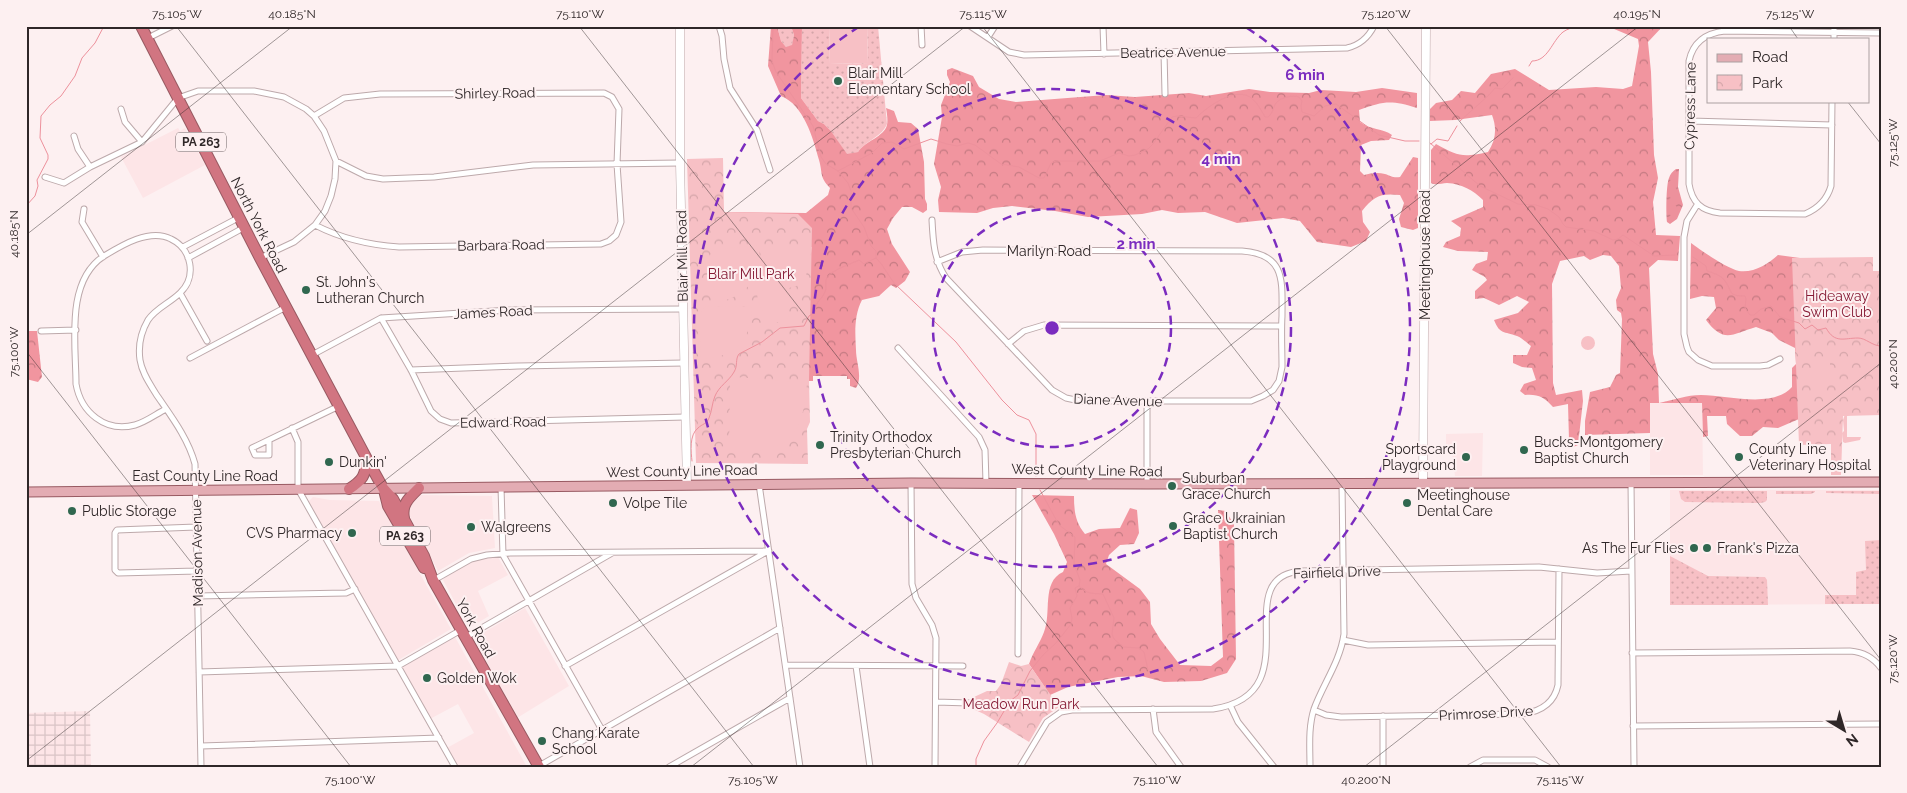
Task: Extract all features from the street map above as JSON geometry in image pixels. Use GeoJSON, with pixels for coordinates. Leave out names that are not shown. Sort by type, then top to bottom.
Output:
{"type":"FeatureCollection","features":[{"type":"Feature","properties":{"kind":"highway","name":"North York Road"},"geometry":{"type":"LineString","coordinates":[[141,26],[260,258],[384,488]]}},
{"type":"Feature","properties":{"kind":"highway"},"geometry":{"type":"LineString","coordinates":[[348,489],[360,482],[364,476],[367,459]]}},
{"type":"Feature","properties":{"kind":"highway","name":"York Road"},"geometry":{"type":"LineString","coordinates":[[384,488],[393,499],[424,556],[433,580]]}},
{"type":"Feature","properties":{"kind":"highway","name":"York Road"},"geometry":{"type":"LineString","coordinates":[[384,488],[388,506],[416,556],[433,580],[538,766]]}},
{"type":"Feature","properties":{"kind":"highway"},"geometry":{"type":"LineString","coordinates":[[404,522],[403,508],[410,497],[420,488]]}},
{"type":"Feature","properties":{"kind":"main road","name":"Blair Mill Road"},"geometry":{"type":"LineString","coordinates":[[680,26],[680,163],[687,485]]}},
{"type":"Feature","properties":{"kind":"main road","name":"Meetinghouse Road"},"geometry":{"type":"LineString","coordinates":[[1423,484],[1426,26]]}},
{"type":"Feature","properties":{"kind":"main road","name":"West County Line Road"},"geometry":{"type":"LineString","coordinates":[[384,488],[1019,482],[1147,484],[1881,482]]}},
{"type":"Feature","properties":{"kind":"main road","name":"East County Line Road"},"geometry":{"type":"LineString","coordinates":[[26,492],[384,488]]}},
{"type":"Feature","properties":{"kind":"street"},"geometry":{"type":"LineString","coordinates":[[148,38],[172,26]]}},
{"type":"Feature","properties":{"kind":"street"},"geometry":{"type":"LineString","coordinates":[[719,26],[730,88],[757,130],[770,170]]}},
{"type":"Feature","properties":{"kind":"street"},"geometry":{"type":"LineString","coordinates":[[921,26],[922,45]]}},
{"type":"Feature","properties":{"kind":"street","name":"Beatrice Avenue"},"geometry":{"type":"LineString","coordinates":[[970,26],[1009,52],[1019,55],[1347,48],[1355,46],[1366,39],[1374,26]]}},
{"type":"Feature","properties":{"kind":"street"},"geometry":{"type":"LineString","coordinates":[[988,37],[995,26]]}},
{"type":"Feature","properties":{"kind":"street"},"geometry":{"type":"LineString","coordinates":[[1103,26],[1104,54]]}},
{"type":"Feature","properties":{"kind":"street","name":"Cypress Lane"},"geometry":{"type":"LineString","coordinates":[[1698,205],[1692,199],[1689,184],[1689,61],[1695,46],[1712,33],[1725,31],[1834,29],[1881,33]]}},
{"type":"Feature","properties":{"kind":"street"},"geometry":{"type":"LineString","coordinates":[[1164,52],[1165,94]]}},
{"type":"Feature","properties":{"kind":"street"},"geometry":{"type":"LineString","coordinates":[[44,177],[64,183],[90,167],[142,142],[178,98],[198,91],[269,93],[284,97],[299,104],[314,116],[324,131],[336,161],[331,196],[325,211],[315,225],[294,242],[260,258]]}},
{"type":"Feature","properties":{"kind":"street","name":"Shirley Road"},"geometry":{"type":"LineString","coordinates":[[314,116],[344,98],[380,94],[600,92],[612,98],[619,109],[617,164]]}},
{"type":"Feature","properties":{"kind":"street"},"geometry":{"type":"LineString","coordinates":[[1780,359],[1768,365],[1760,366],[1712,366],[1702,363],[1689,352],[1684,334],[1684,237],[1687,221],[1698,205],[1711,212],[1720,213],[1804,214],[1811,212],[1826,198],[1831,186],[1832,102]]}},
{"type":"Feature","properties":{"kind":"street"},"geometry":{"type":"LineString","coordinates":[[121,109],[126,122],[142,142]]}},
{"type":"Feature","properties":{"kind":"street"},"geometry":{"type":"LineString","coordinates":[[1690,121],[1832,125]]}},
{"type":"Feature","properties":{"kind":"street"},"geometry":{"type":"LineString","coordinates":[[74,136],[78,149],[90,167]]}},
{"type":"Feature","properties":{"kind":"street"},"geometry":{"type":"LineString","coordinates":[[336,161],[366,176],[383,179],[434,177],[533,165],[680,163]]}},
{"type":"Feature","properties":{"kind":"street","name":"Barbara Road"},"geometry":{"type":"LineString","coordinates":[[315,225],[349,240],[381,246],[601,244],[613,238],[620,227],[617,164]]}},
{"type":"Feature","properties":{"kind":"street"},"geometry":{"type":"LineString","coordinates":[[84,209],[82,222],[103,257]]}},
{"type":"Feature","properties":{"kind":"street","name":"Diane Avenue"},"geometry":{"type":"LineString","coordinates":[[932,220],[934,249],[946,278],[1052,390],[1066,398],[1080,401],[1251,401],[1263,396],[1276,386],[1282,374],[1281,326]]}},
{"type":"Feature","properties":{"kind":"street"},"geometry":{"type":"LineString","coordinates":[[183,247],[243,222]]}},
{"type":"Feature","properties":{"kind":"street"},"geometry":{"type":"LineString","coordinates":[[188,258],[243,222]]}},
{"type":"Feature","properties":{"kind":"street"},"geometry":{"type":"LineString","coordinates":[[166,409],[134,425],[122,426],[99,421],[90,414],[78,396],[76,384],[76,302],[88,273],[103,257],[149,235],[166,236],[183,247],[188,258],[189,276],[180,293],[207,341]]}},
{"type":"Feature","properties":{"kind":"street","name":"Marilyn Road"},"geometry":{"type":"LineString","coordinates":[[938,262],[962,252],[983,250],[1256,253],[1272,261],[1280,274],[1282,284],[1281,326]]}},
{"type":"Feature","properties":{"kind":"street","name":"Madison Avenue"},"geometry":{"type":"LineString","coordinates":[[180,293],[155,312],[144,328],[140,339],[140,359],[142,369],[192,452],[195,464],[201,767]]}},
{"type":"Feature","properties":{"kind":"street"},"geometry":{"type":"LineString","coordinates":[[190,358],[286,307]]}},
{"type":"Feature","properties":{"kind":"street","name":"James Road"},"geometry":{"type":"LineString","coordinates":[[312,355],[381,318],[511,310],[683,309]]}},
{"type":"Feature","properties":{"kind":"street","name":"Edward Road"},"geometry":{"type":"LineString","coordinates":[[381,318],[431,411],[440,419],[451,423],[685,417]]}},
{"type":"Feature","properties":{"kind":"street"},"geometry":{"type":"LineString","coordinates":[[1008,344],[1024,331],[1044,325],[1281,326]]}},
{"type":"Feature","properties":{"kind":"street"},"geometry":{"type":"LineString","coordinates":[[40,331],[76,330]]}},
{"type":"Feature","properties":{"kind":"street"},"geometry":{"type":"LineString","coordinates":[[898,348],[979,436],[985,450],[986,483]]}},
{"type":"Feature","properties":{"kind":"street"},"geometry":{"type":"LineString","coordinates":[[410,370],[518,366],[684,364]]}},
{"type":"Feature","properties":{"kind":"street"},"geometry":{"type":"LineString","coordinates":[[1147,484],[1148,402]]}},
{"type":"Feature","properties":{"kind":"street"},"geometry":{"type":"LineString","coordinates":[[269,440],[339,405]]}},
{"type":"Feature","properties":{"kind":"street"},"geometry":{"type":"LineString","coordinates":[[292,428],[298,442],[298,489],[455,767]]}},
{"type":"Feature","properties":{"kind":"street"},"geometry":{"type":"LineString","coordinates":[[1018,654],[1019,482]]}},
{"type":"Feature","properties":{"kind":"street"},"geometry":{"type":"LineString","coordinates":[[1631,482],[1634,767]]}},
{"type":"Feature","properties":{"kind":"street"},"geometry":{"type":"LineString","coordinates":[[911,483],[912,584],[916,598],[935,631],[937,645],[935,767]]}},
{"type":"Feature","properties":{"kind":"street"},"geometry":{"type":"LineString","coordinates":[[759,484],[800,767]]}},
{"type":"Feature","properties":{"kind":"street"},"geometry":{"type":"LineString","coordinates":[[1310,767],[1310,734],[1314,710],[1338,658],[1343,640],[1342,484]]}},
{"type":"Feature","properties":{"kind":"street"},"geometry":{"type":"LineString","coordinates":[[501,487],[502,554],[602,730]]}},
{"type":"Feature","properties":{"kind":"street"},"geometry":{"type":"LineString","coordinates":[[196,527],[117,530],[114,533],[115,570],[118,573],[197,571]]}},
{"type":"Feature","properties":{"kind":"street"},"geometry":{"type":"LineString","coordinates":[[433,580],[471,559],[487,555],[769,551]]}},
{"type":"Feature","properties":{"kind":"street"},"geometry":{"type":"LineString","coordinates":[[565,666],[769,551]]}},
{"type":"Feature","properties":{"kind":"street"},"geometry":{"type":"LineString","coordinates":[[199,672],[398,666],[528,601],[614,552]]}},
{"type":"Feature","properties":{"kind":"street","name":"Fairfield Drive"},"geometry":{"type":"LineString","coordinates":[[1020,767],[1047,722],[1061,712],[1072,710],[1213,708],[1230,705],[1250,691],[1263,672],[1266,657],[1266,602],[1268,595],[1274,582],[1284,575],[1295,571],[1539,567],[1597,573],[1632,571]]}},
{"type":"Feature","properties":{"kind":"street","name":"Primrose Drive"},"geometry":{"type":"LineString","coordinates":[[1314,710],[1340,717],[1521,714],[1537,712],[1551,701],[1556,691],[1559,569]]}},
{"type":"Feature","properties":{"kind":"street"},"geometry":{"type":"LineString","coordinates":[[198,596],[346,594],[355,589]]}},
{"type":"Feature","properties":{"kind":"street"},"geometry":{"type":"LineString","coordinates":[[538,766],[780,628]]}},
{"type":"Feature","properties":{"kind":"street"},"geometry":{"type":"LineString","coordinates":[[1343,640],[1368,644],[1558,642]]}},
{"type":"Feature","properties":{"kind":"street"},"geometry":{"type":"LineString","coordinates":[[1632,653],[1850,651],[1866,655],[1873,659],[1881,668]]}},
{"type":"Feature","properties":{"kind":"street"},"geometry":{"type":"LineString","coordinates":[[786,665],[963,666]]}},
{"type":"Feature","properties":{"kind":"street"},"geometry":{"type":"LineString","coordinates":[[856,666],[870,767]]}},
{"type":"Feature","properties":{"kind":"street"},"geometry":{"type":"LineString","coordinates":[[670,767],[790,698]]}},
{"type":"Feature","properties":{"kind":"street"},"geometry":{"type":"LineString","coordinates":[[936,702],[969,703]]}},
{"type":"Feature","properties":{"kind":"street"},"geometry":{"type":"LineString","coordinates":[[1230,705],[1238,722],[1274,767]]}},
{"type":"Feature","properties":{"kind":"street"},"geometry":{"type":"LineString","coordinates":[[1153,709],[1156,732],[1180,765],[1172,767]]}},
{"type":"Feature","properties":{"kind":"street"},"geometry":{"type":"LineString","coordinates":[[1383,716],[1383,767]]}},
{"type":"Feature","properties":{"kind":"street"},"geometry":{"type":"LineString","coordinates":[[1633,726],[1881,724]]}},
{"type":"Feature","properties":{"kind":"street"},"geometry":{"type":"LineString","coordinates":[[201,746],[439,738]]}},
{"type":"Feature","properties":{"kind":"street"},"geometry":{"type":"LineString","coordinates":[[1470,767],[1483,760],[1535,760],[1548,767]]}},
{"type":"Feature","properties":{"kind":"shaded area"},"geometry":{"type":"Polygon","coordinates":[[[178,128],[180,131],[185,128],[205,165],[143,198],[121,157],[178,128]]]}},
{"type":"Feature","properties":{"kind":"shaded area"},"geometry":{"type":"Polygon","coordinates":[[[1650,403],[1702,403],[1703,475],[1650,475],[1650,403]]]}},
{"type":"Feature","properties":{"kind":"shaded area"},"geometry":{"type":"Polygon","coordinates":[[[1483,433],[1482,476],[1455,476],[1453,457],[1446,451],[1446,434],[1483,433]]]}},
{"type":"Feature","properties":{"kind":"shaded area"},"geometry":{"type":"Polygon","coordinates":[[[1670,490],[1881,490],[1881,604],[1670,605],[1670,490]]]}},
{"type":"Feature","properties":{"kind":"shaded area"},"geometry":{"type":"Polygon","coordinates":[[[416,495],[492,496],[495,548],[469,553],[438,571],[407,511],[416,495]]]}},
{"type":"Feature","properties":{"kind":"shaded area"},"geometry":{"type":"Polygon","coordinates":[[[313,497],[330,500],[379,501],[451,629],[395,662],[307,503],[313,497]]]}},
{"type":"Feature","properties":{"kind":"shaded area"},"geometry":{"type":"Polygon","coordinates":[[[498,557],[508,575],[478,591],[489,616],[469,628],[443,580],[446,576],[475,560],[498,557]]]}},
{"type":"Feature","properties":{"kind":"shaded area"},"geometry":{"type":"Polygon","coordinates":[[[525,608],[569,686],[517,718],[475,640],[476,637],[525,608]]]}},
{"type":"Feature","properties":{"kind":"shaded area"},"geometry":{"type":"Polygon","coordinates":[[[455,637],[527,767],[455,767],[445,749],[474,733],[458,704],[428,720],[398,667],[455,637]]]}},
{"type":"Feature","properties":{"kind":"shaded area"},"geometry":{"type":"Polygon","coordinates":[[[90,711],[91,767],[26,767],[26,713],[90,711]]]}},
{"type":"Feature","properties":{"kind":"green space"},"geometry":{"type":"Polygon","coordinates":[[[771,26],[777,26],[781,41],[786,47],[792,45],[794,35],[791,26],[802,26],[801,98],[818,121],[831,131],[847,154],[858,152],[882,133],[887,125],[886,108],[894,111],[898,122],[911,123],[918,129],[924,162],[927,210],[923,213],[912,207],[902,207],[887,229],[892,244],[910,272],[905,281],[896,288],[891,285],[879,296],[862,300],[859,306],[855,337],[859,374],[856,388],[850,386],[850,379],[847,379],[847,376],[813,376],[813,381],[809,381],[809,383],[718,212],[806,213],[828,195],[830,188],[823,178],[817,151],[802,114],[789,100],[781,96],[768,66],[771,26]]]}},
{"type":"Feature","properties":{"kind":"green space"},"geometry":{"type":"Polygon","coordinates":[[[777,26],[791,26],[794,35],[792,46],[786,47],[781,41],[777,26]]]}},
{"type":"Feature","properties":{"kind":"green space","name":"Blair Mill Elementary School"},"geometry":{"type":"Polygon","coordinates":[[[802,26],[829,26],[830,64],[868,63],[867,26],[878,26],[887,124],[881,133],[858,152],[847,155],[831,131],[818,121],[801,98],[802,26]]]}},
{"type":"Feature","properties":{"kind":"green space"},"geometry":{"type":"Polygon","coordinates":[[[829,26],[867,26],[868,63],[830,64],[829,26]]]}},
{"type":"Feature","properties":{"kind":"green space"},"geometry":{"type":"Polygon","coordinates":[[[1607,26],[1663,26],[1648,42],[1654,155],[1658,178],[1653,202],[1656,235],[1680,236],[1678,261],[1658,260],[1649,268],[1653,354],[1658,374],[1659,403],[1650,403],[1650,433],[1585,435],[1585,421],[1590,392],[1610,387],[1616,375],[1620,373],[1622,319],[1621,313],[1617,310],[1616,300],[1621,288],[1619,266],[1611,256],[1603,255],[1590,260],[1584,256],[1560,261],[1552,284],[1553,383],[1556,395],[1582,390],[1583,401],[1578,445],[1571,448],[1568,404],[1553,407],[1540,397],[1525,395],[1520,391],[1524,384],[1536,380],[1532,368],[1522,367],[1513,363],[1513,355],[1527,355],[1531,346],[1519,337],[1500,330],[1494,320],[1518,313],[1529,302],[1517,296],[1499,305],[1484,298],[1475,299],[1475,291],[1487,280],[1472,270],[1476,264],[1487,260],[1488,252],[1458,251],[1443,247],[1446,242],[1460,236],[1461,228],[1451,221],[1483,207],[1483,200],[1471,190],[1462,186],[1447,183],[1431,183],[1431,150],[1436,144],[1460,155],[1488,152],[1495,134],[1492,115],[1430,121],[1430,109],[1436,103],[1452,100],[1461,91],[1475,93],[1491,74],[1515,69],[1549,90],[1596,87],[1623,89],[1632,86],[1639,46],[1638,39],[1607,26]]]}},
{"type":"Feature","properties":{"kind":"green space"},"geometry":{"type":"Polygon","coordinates":[[[952,68],[973,76],[979,87],[999,99],[1016,102],[1106,95],[1135,97],[1189,93],[1206,96],[1249,89],[1270,92],[1309,93],[1321,90],[1356,92],[1382,88],[1417,93],[1417,108],[1388,103],[1359,110],[1360,122],[1392,135],[1389,140],[1371,141],[1361,145],[1360,171],[1364,175],[1380,173],[1400,177],[1413,157],[1418,158],[1418,228],[1413,230],[1401,227],[1399,219],[1404,203],[1400,195],[1393,194],[1382,195],[1374,199],[1362,211],[1363,222],[1370,232],[1366,241],[1351,247],[1317,242],[1300,221],[1283,218],[1237,223],[1205,212],[1178,213],[1162,210],[1142,214],[1088,217],[1012,206],[993,208],[977,213],[939,212],[938,200],[941,187],[934,164],[942,117],[941,105],[950,82],[947,70],[952,68]]]}},
{"type":"Feature","properties":{"kind":"green space","name":"Blair Mill Park"},"geometry":{"type":"Polygon","coordinates":[[[723,158],[724,212],[798,214],[812,228],[810,422],[807,429],[808,464],[696,463],[687,159],[723,158]]]}},
{"type":"Feature","properties":{"kind":"green space"},"geometry":{"type":"Polygon","coordinates":[[[1691,243],[1708,255],[1739,271],[1750,271],[1760,267],[1778,255],[1800,258],[1799,419],[1778,428],[1763,427],[1752,436],[1740,436],[1727,424],[1726,416],[1707,416],[1708,436],[1703,437],[1702,403],[1659,403],[1701,395],[1749,399],[1773,398],[1783,394],[1792,387],[1792,368],[1796,364],[1795,348],[1779,340],[1772,333],[1756,327],[1734,334],[1723,335],[1706,320],[1716,308],[1714,297],[1702,296],[1690,299],[1691,243]]]}},
{"type":"Feature","properties":{"kind":"green space"},"geometry":{"type":"Polygon","coordinates":[[[759,245],[760,256],[758,266],[751,283],[736,296],[716,302],[709,257],[713,250],[759,245]]]}},
{"type":"Feature","properties":{"kind":"green space"},"geometry":{"type":"Polygon","coordinates":[[[771,247],[812,247],[809,266],[803,284],[782,290],[792,289],[794,293],[789,309],[787,326],[770,318],[759,304],[757,291],[762,291],[766,252],[771,247]]]}},
{"type":"Feature","properties":{"kind":"green space","name":"Hideaway Swim Club"},"geometry":{"type":"Polygon","coordinates":[[[1873,257],[1873,271],[1881,271],[1881,415],[1843,416],[1841,475],[1831,475],[1831,444],[1799,445],[1792,258],[1873,257]]]}},
{"type":"Feature","properties":{"kind":"green space"},"geometry":{"type":"Polygon","coordinates":[[[706,306],[752,307],[751,319],[745,338],[732,351],[713,358],[701,359],[699,314],[706,306]]]}},
{"type":"Feature","properties":{"kind":"green space"},"geometry":{"type":"Polygon","coordinates":[[[26,331],[37,331],[42,377],[38,382],[26,379],[26,331]]]}},
{"type":"Feature","properties":{"kind":"green space"},"geometry":{"type":"Polygon","coordinates":[[[1588,336],[1593,338],[1595,343],[1593,348],[1588,350],[1583,348],[1581,343],[1583,338],[1588,336]]]}},
{"type":"Feature","properties":{"kind":"green space"},"geometry":{"type":"Polygon","coordinates":[[[1814,357],[1830,357],[1830,384],[1814,384],[1814,357]]]}},
{"type":"Feature","properties":{"kind":"green space"},"geometry":{"type":"Polygon","coordinates":[[[736,377],[807,383],[801,419],[796,431],[788,439],[778,445],[765,449],[729,453],[730,383],[736,377]]]}},
{"type":"Feature","properties":{"kind":"green space"},"geometry":{"type":"Polygon","coordinates":[[[1845,414],[1850,415],[1847,416],[1847,437],[1861,437],[1860,440],[1843,442],[1842,433],[1844,431],[1843,420],[1845,414]]]}},
{"type":"Feature","properties":{"kind":"green space"},"geometry":{"type":"Polygon","coordinates":[[[1679,491],[1767,491],[1767,500],[1760,503],[1685,502],[1681,499],[1679,491]]]}},
{"type":"Feature","properties":{"kind":"green space"},"geometry":{"type":"Polygon","coordinates":[[[1776,491],[1815,492],[1811,494],[1776,494],[1776,491]]]}},
{"type":"Feature","properties":{"kind":"green space"},"geometry":{"type":"Polygon","coordinates":[[[1826,491],[1881,492],[1879,494],[1826,493],[1826,491]]]}},
{"type":"Feature","properties":{"kind":"green space"},"geometry":{"type":"Polygon","coordinates":[[[1032,495],[1074,496],[1076,516],[1085,534],[1099,529],[1120,528],[1130,508],[1137,510],[1139,533],[1134,544],[1120,545],[1109,555],[1106,564],[1140,589],[1150,602],[1151,624],[1180,665],[1211,666],[1223,657],[1218,510],[1226,511],[1234,525],[1236,659],[1227,673],[1201,681],[1164,682],[1141,676],[1118,677],[1068,687],[1050,695],[1029,664],[1046,624],[1049,590],[1056,577],[1063,572],[1067,562],[1032,495]]]}},
{"type":"Feature","properties":{"kind":"green space"},"geometry":{"type":"Polygon","coordinates":[[[1881,540],[1881,604],[1825,604],[1825,595],[1856,595],[1856,572],[1866,570],[1865,541],[1881,540]]]}},
{"type":"Feature","properties":{"kind":"green space"},"geometry":{"type":"Polygon","coordinates":[[[1670,556],[1708,576],[1765,577],[1767,580],[1768,605],[1670,605],[1670,556]]]}},
{"type":"Feature","properties":{"kind":"green space","name":"Meadow Run Park"},"geometry":{"type":"Polygon","coordinates":[[[1009,662],[1021,666],[1029,664],[1059,707],[1043,718],[1029,742],[973,709],[974,697],[987,691],[996,691],[1001,684],[1009,662]]]}},
{"type":"Feature","properties":{"kind":"water"},"geometry":{"type":"Polygon","coordinates":[[[1676,169],[1679,169],[1678,187],[1683,205],[1677,219],[1670,224],[1667,222],[1667,187],[1670,175],[1676,169]]]}},
{"type":"Feature","properties":{"kind":"waterway"},"geometry":{"type":"LineString","coordinates":[[26,206],[35,196],[38,186],[37,180],[48,159],[40,138],[41,116],[61,96],[75,76],[82,58],[95,43],[104,26]]}},
{"type":"Feature","properties":{"kind":"waterway"},"geometry":{"type":"LineString","coordinates":[[773,26],[772,61],[776,72],[813,126],[821,157],[826,164],[838,171],[848,183],[851,191],[851,208],[864,227],[871,246],[876,251],[876,258],[896,285],[956,342],[1002,400],[1017,415],[1029,420],[1036,434],[1036,476]]}},
{"type":"Feature","properties":{"kind":"waterway"},"geometry":{"type":"LineString","coordinates":[[1529,66],[1532,61],[1542,58],[1563,32],[1577,26]]}},
{"type":"Feature","properties":{"kind":"waterway"},"geometry":{"type":"LineString","coordinates":[[1460,121],[1495,88],[1502,89],[1513,78]]}},
{"type":"Feature","properties":{"kind":"waterway"},"geometry":{"type":"LineString","coordinates":[[838,171],[872,153],[882,143],[892,142],[904,149],[931,139],[957,146],[968,143],[975,145],[1001,164],[1019,167],[1039,178],[1044,178],[1051,163],[1056,161],[1100,161],[1119,153],[1129,156],[1135,155],[1148,149],[1153,144],[1172,117],[1196,118],[1214,104],[1229,96],[1236,95],[1250,97],[1265,117],[1270,115],[1278,101],[1287,97],[1299,97],[1302,101],[1302,112],[1314,116],[1325,106],[1336,104],[1379,135],[1405,141],[1419,141]]}},
{"type":"Feature","properties":{"kind":"waterway"},"geometry":{"type":"LineString","coordinates":[[1431,144],[1437,139],[1448,141],[1457,126]]}},
{"type":"Feature","properties":{"kind":"waterway"},"geometry":{"type":"LineString","coordinates":[[1430,143],[1480,186],[1518,204],[1536,205],[1548,209],[1559,217],[1566,227],[1594,231],[1613,240],[1623,235],[1654,256],[1675,255]]}},
{"type":"Feature","properties":{"kind":"waterway"},"geometry":{"type":"LineString","coordinates":[[1693,257],[1706,266],[1707,271],[1717,274],[1723,279],[1733,294],[1745,296],[1745,308],[1750,315],[1754,315],[1761,309],[1771,306],[1780,317],[1799,323],[1805,329],[1812,325],[1818,330],[1826,328],[1836,338],[1861,338],[1881,346]]}},
{"type":"Feature","properties":{"kind":"waterway"},"geometry":{"type":"LineString","coordinates":[[692,461],[691,444],[693,435],[708,420],[715,396],[734,372],[739,354],[762,342],[780,328],[804,326],[809,316],[815,312],[817,303],[826,291],[826,280],[831,274],[859,260],[864,264],[876,258]]}},
{"type":"Feature","properties":{"kind":"waterway"},"geometry":{"type":"LineString","coordinates":[[1040,490],[1059,525],[1075,537],[1074,564],[1080,580],[1079,586],[1088,592],[1103,594],[1114,618],[1112,634],[1114,639],[1123,647],[1139,648],[1144,652],[1148,670]]}},
{"type":"Feature","properties":{"kind":"waterway"},"geometry":{"type":"LineString","coordinates":[[976,767],[976,759],[984,741],[1010,701],[1018,695],[1030,671],[1071,624],[1070,608],[1077,596],[1075,588],[1079,586]]}},
{"type":"Feature","properties":{"kind":"place","name":"Blair Mill Elementary School"},"geometry":{"type":"Point","coordinates":[838,81]}},
{"type":"Feature","properties":{"kind":"place","name":"St. John's Lutheran Church"},"geometry":{"type":"Point","coordinates":[306,290]}},
{"type":"Feature","properties":{"kind":"place","name":"Trinity Orthodox Presbyterian Church"},"geometry":{"type":"Point","coordinates":[820,445]}},
{"type":"Feature","properties":{"kind":"place","name":"Bucks-Montgomery Baptist Church"},"geometry":{"type":"Point","coordinates":[1524,450]}},
{"type":"Feature","properties":{"kind":"place","name":"Sportscard Playground"},"geometry":{"type":"Point","coordinates":[1466,457]}},
{"type":"Feature","properties":{"kind":"place","name":"County Line Veterinary Hospital"},"geometry":{"type":"Point","coordinates":[1739,457]}},
{"type":"Feature","properties":{"kind":"place","name":"Dunkin'"},"geometry":{"type":"Point","coordinates":[329,462]}},
{"type":"Feature","properties":{"kind":"place","name":"Suburban Grace Church"},"geometry":{"type":"Point","coordinates":[1172,486]}},
{"type":"Feature","properties":{"kind":"place","name":"Volpe Tile"},"geometry":{"type":"Point","coordinates":[613,503]}},
{"type":"Feature","properties":{"kind":"place","name":"Meetinghouse Dental Care"},"geometry":{"type":"Point","coordinates":[1407,503]}},
{"type":"Feature","properties":{"kind":"place","name":"Public Storage"},"geometry":{"type":"Point","coordinates":[72,511]}},
{"type":"Feature","properties":{"kind":"place","name":"Grace Ukrainian Baptist Church"},"geometry":{"type":"Point","coordinates":[1173,526]}},
{"type":"Feature","properties":{"kind":"place","name":"Walgreens"},"geometry":{"type":"Point","coordinates":[471,527]}},
{"type":"Feature","properties":{"kind":"place","name":"CVS Pharmacy"},"geometry":{"type":"Point","coordinates":[352,533]}},
{"type":"Feature","properties":{"kind":"place","name":"As The Fur Flies"},"geometry":{"type":"Point","coordinates":[1694,548]}},
{"type":"Feature","properties":{"kind":"place","name":"Frank's Pizza"},"geometry":{"type":"Point","coordinates":[1707,548]}},
{"type":"Feature","properties":{"kind":"place","name":"Golden Wok"},"geometry":{"type":"Point","coordinates":[427,678]}},
{"type":"Feature","properties":{"kind":"place","name":"Chang Karate School"},"geometry":{"type":"Point","coordinates":[542,741]}}]}
